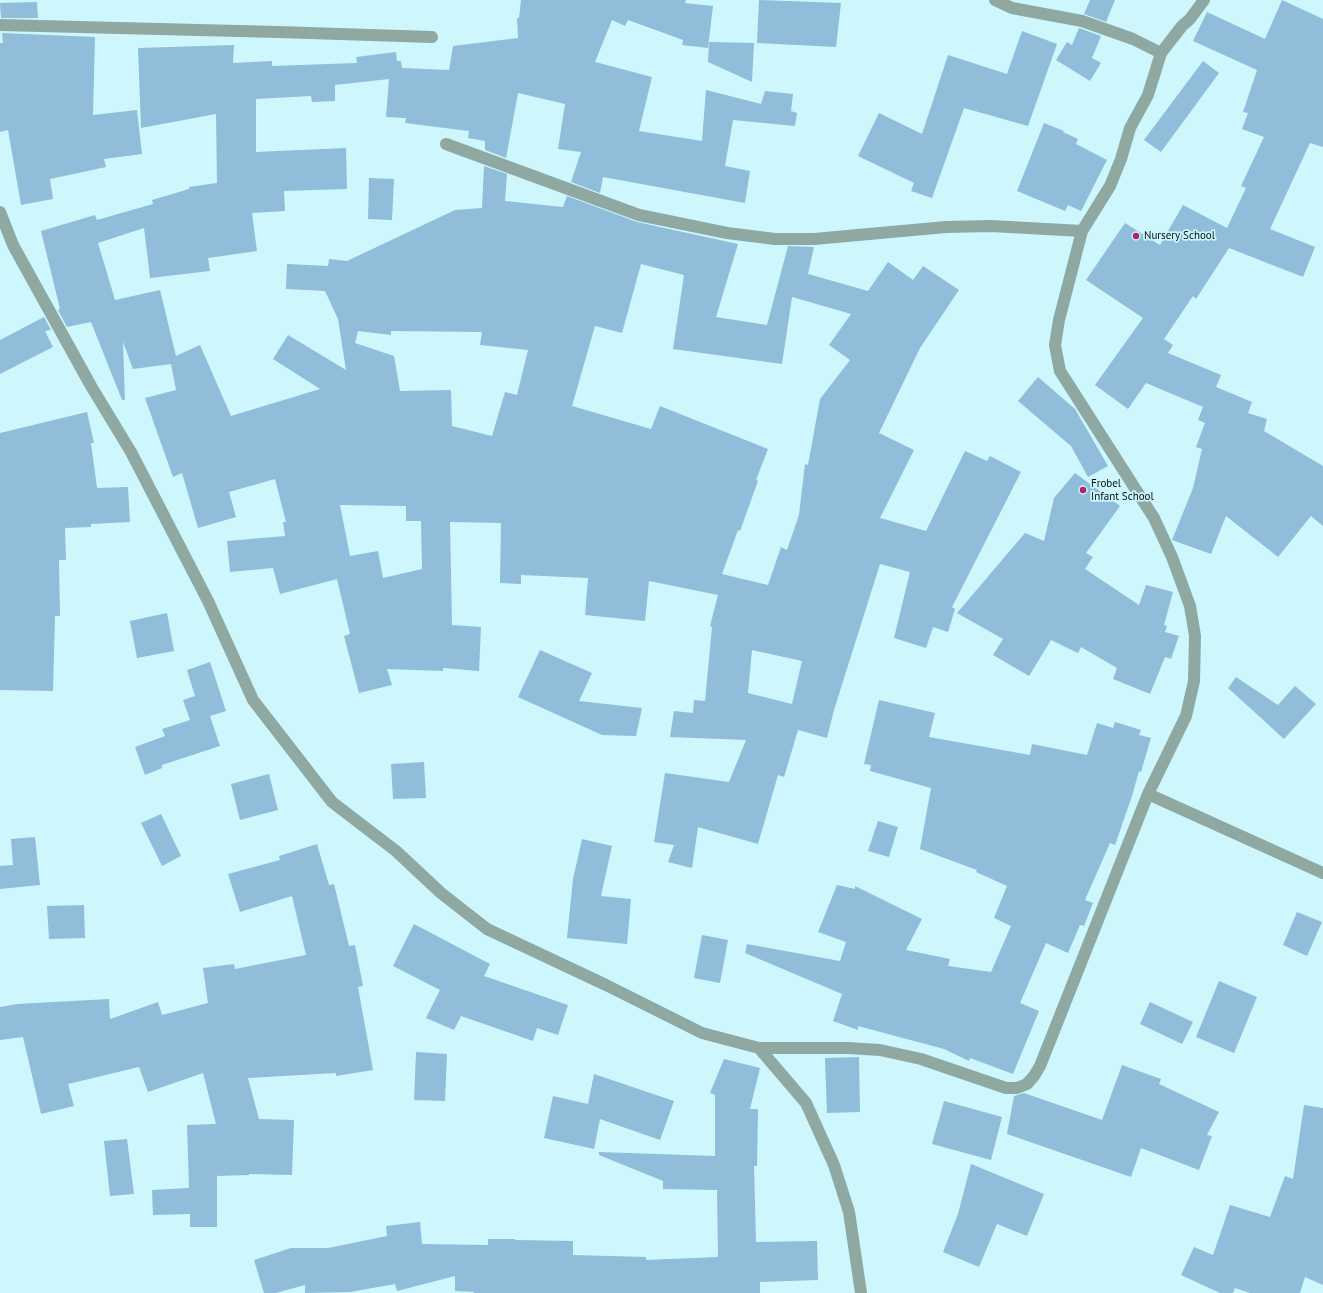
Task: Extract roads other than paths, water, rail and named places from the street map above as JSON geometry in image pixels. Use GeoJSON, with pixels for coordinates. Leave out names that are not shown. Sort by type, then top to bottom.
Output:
{"type":"FeatureCollection","features":[{"type":"Feature","properties":{"kind":"street"},"geometry":{"type":"LineString","coordinates":[[995,0],[1012,8],[1082,21],[1133,39],[1160,53]]}},
{"type":"Feature","properties":{"kind":"street"},"geometry":{"type":"LineString","coordinates":[[0,212],[13,245],[91,386],[131,452],[145,479],[208,602],[253,700],[332,802],[396,851],[441,893],[487,929],[606,985],[702,1033],[759,1048],[848,1048],[880,1050],[921,1059],[1006,1088],[1017,1088],[1027,1084],[1040,1066],[1148,794],[1186,716],[1194,680],[1195,636],[1190,606],[1172,556],[1154,518],[1060,371],[1055,345],[1059,320],[1082,230],[1110,186],[1121,159],[1130,128],[1148,95],[1160,53],[1182,26],[1190,19],[1204,0]]}},
{"type":"Feature","properties":{"kind":"street"},"geometry":{"type":"LineString","coordinates":[[0,25],[432,37]]}},
{"type":"Feature","properties":{"kind":"street"},"geometry":{"type":"LineString","coordinates":[[446,144],[639,215],[727,233],[783,239],[814,239],[946,227],[991,226],[1082,230]]}},
{"type":"Feature","properties":{"kind":"street"},"geometry":{"type":"LineString","coordinates":[[1148,794],[1323,873]]}},
{"type":"Feature","properties":{"kind":"street"},"geometry":{"type":"LineString","coordinates":[[759,1048],[806,1103],[834,1166],[849,1212],[861,1293]]}},
{"type":"Feature","properties":{"kind":"place","name":"Nursery School"},"geometry":{"type":"Point","coordinates":[1136,236]}},
{"type":"Feature","properties":{"kind":"place","name":"Frobel Infant School"},"geometry":{"type":"Point","coordinates":[1083,490]}}]}
